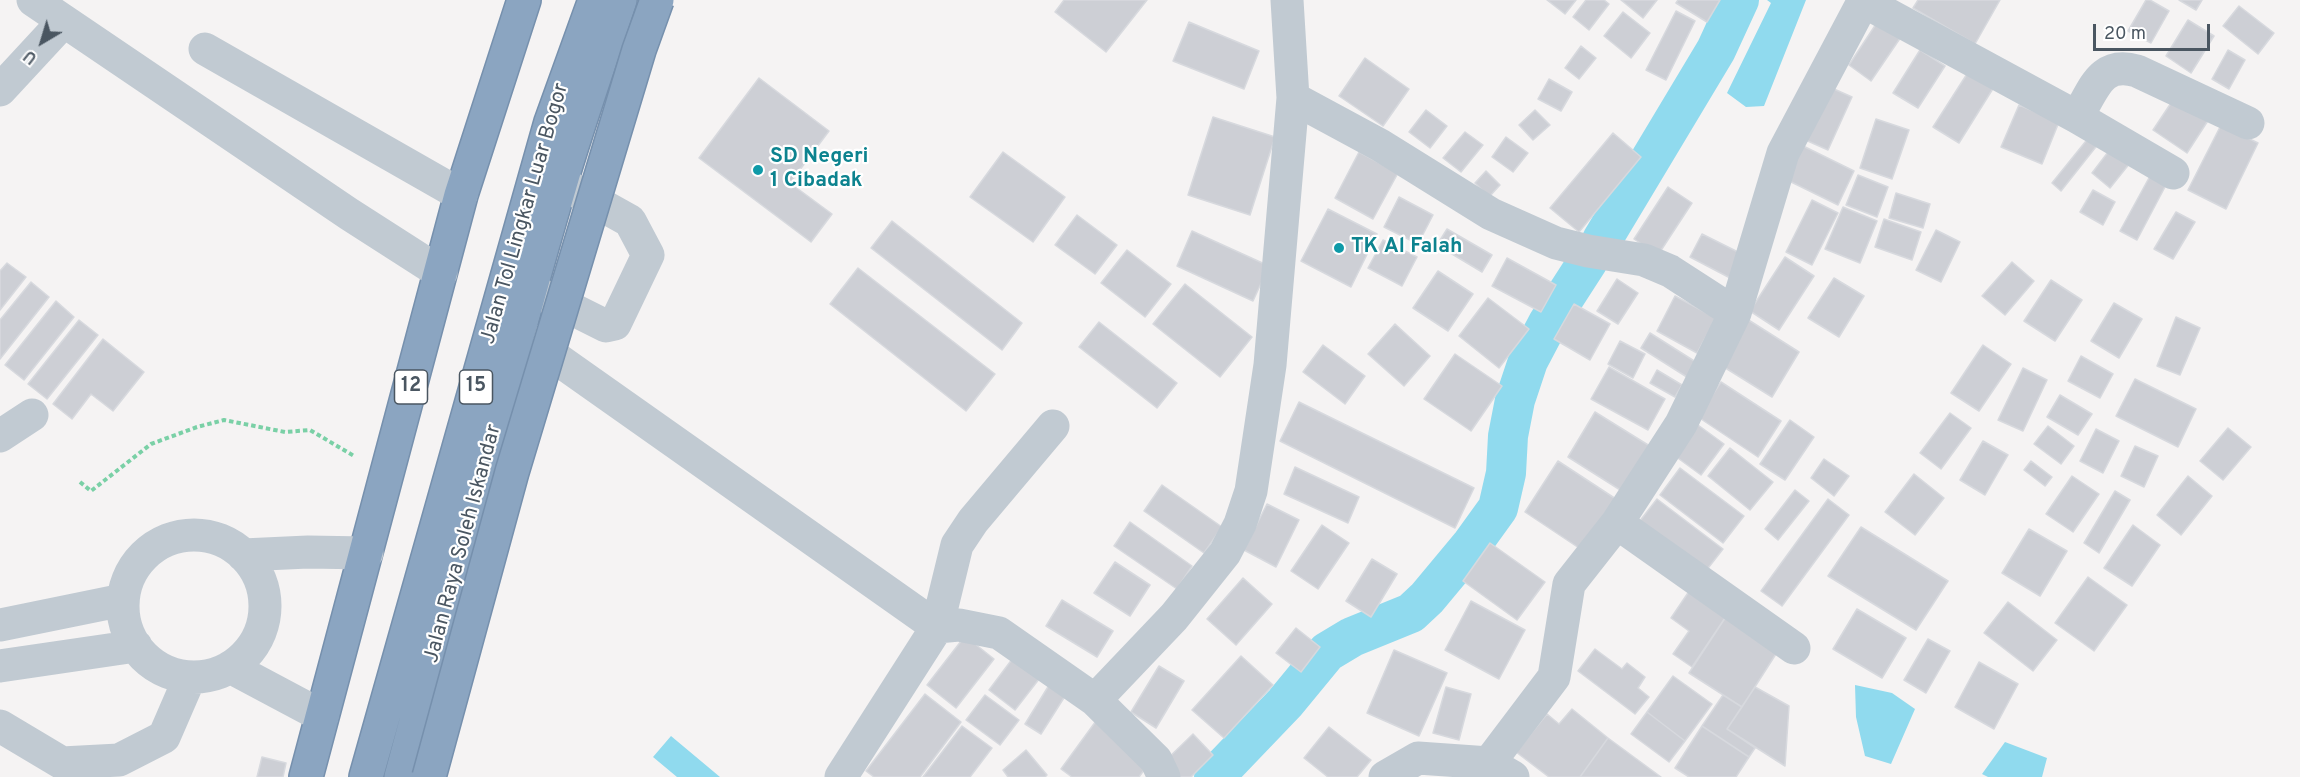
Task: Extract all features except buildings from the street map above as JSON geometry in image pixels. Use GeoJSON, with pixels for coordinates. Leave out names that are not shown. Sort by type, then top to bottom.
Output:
{"type":"FeatureCollection","features":[{"type":"Feature","properties":{"kind":"highway","name":"12"},"geometry":{"type":"LineString","coordinates":[[306,777],[461,195],[524,0]]}},
{"type":"Feature","properties":{"kind":"highway","name":"Jalan Tol Lingkar Luar Bogor"},"geometry":{"type":"LineString","coordinates":[[366,777],[551,122],[595,0]]}},
{"type":"Feature","properties":{"kind":"highway","name":"Jalan Raya Soleh Iskandar"},"geometry":{"type":"LineString","coordinates":[[400,777],[520,332],[529,290],[561,182],[620,0]]}},
{"type":"Feature","properties":{"kind":"highway"},"geometry":{"type":"LineString","coordinates":[[429,777],[512,472],[639,51],[657,0]]}},
{"type":"Feature","properties":{"kind":"street"},"geometry":{"type":"LineString","coordinates":[[33,0],[349,214],[441,273]]}},
{"type":"Feature","properties":{"kind":"street"},"geometry":{"type":"LineString","coordinates":[[1095,700],[1174,617],[1226,554],[1240,524],[1251,491],[1270,365],[1293,98],[1287,0]]}},
{"type":"Feature","properties":{"kind":"street"},"geometry":{"type":"LineString","coordinates":[[1385,777],[1418,758],[1501,770],[1554,677],[1569,584],[1617,523],[1681,424],[1735,313],[1783,153],[1864,0]]}},
{"type":"Feature","properties":{"kind":"street"},"geometry":{"type":"LineString","coordinates":[[1871,0],[1876,8],[2077,117],[2173,173]]}},
{"type":"Feature","properties":{"kind":"street"},"geometry":{"type":"LineString","coordinates":[[0,90],[63,22]]}},
{"type":"Feature","properties":{"kind":"street"},"geometry":{"type":"LineString","coordinates":[[205,49],[461,195]]}},
{"type":"Feature","properties":{"kind":"street"},"geometry":{"type":"LineString","coordinates":[[2077,117],[2104,74],[2124,67],[2248,123]]}},
{"type":"Feature","properties":{"kind":"street"},"geometry":{"type":"LineString","coordinates":[[1293,98],[1380,145],[1491,214],[1556,243],[1644,260],[1670,271],[1735,313]]}},
{"type":"Feature","properties":{"kind":"street"},"geometry":{"type":"LineString","coordinates":[[529,290],[606,326],[615,324],[648,255],[630,221],[561,182]]}},
{"type":"Feature","properties":{"kind":"street"},"geometry":{"type":"LineString","coordinates":[[520,332],[937,627],[959,625],[999,633],[1095,700],[1156,760],[1164,777]]}},
{"type":"Feature","properties":{"kind":"street"},"geometry":{"type":"LineString","coordinates":[[0,436],[32,415]]}},
{"type":"Feature","properties":{"kind":"street"},"geometry":{"type":"LineString","coordinates":[[841,777],[937,627],[957,545],[973,521],[1053,426]]}},
{"type":"Feature","properties":{"kind":"street"},"geometry":{"type":"LineString","coordinates":[[1617,523],[1794,648]]}},
{"type":"Feature","properties":{"kind":"street"},"geometry":{"type":"LineString","coordinates":[[184,535],[200,535],[216,538],[230,545],[253,567],[261,581],[264,617],[258,638],[246,655],[230,667],[212,675],[190,677],[170,673],[151,662],[136,646],[123,616],[123,600],[126,584],[142,556],[154,546],[169,539],[184,535]]}},
{"type":"Feature","properties":{"kind":"street"},"geometry":{"type":"LineString","coordinates":[[243,555],[308,552],[367,553]]}},
{"type":"Feature","properties":{"kind":"street"},"geometry":{"type":"LineString","coordinates":[[0,624],[123,600]]}},
{"type":"Feature","properties":{"kind":"street"},"geometry":{"type":"LineString","coordinates":[[0,666],[136,646]]}},
{"type":"Feature","properties":{"kind":"street"},"geometry":{"type":"LineString","coordinates":[[230,667],[322,717]]}},
{"type":"Feature","properties":{"kind":"street"},"geometry":{"type":"LineString","coordinates":[[0,726],[62,763],[119,760],[164,737],[190,677]]}},
{"type":"Feature","properties":{"kind":"path"},"geometry":{"type":"LineString","coordinates":[[80,482],[91,491],[151,444],[224,420],[285,432],[310,430],[356,457]]}},
{"type":"Feature","properties":{"kind":"water"},"geometry":{"type":"Polygon","coordinates":[[[1767,0],[1806,0],[1764,106],[1746,107],[1727,93],[1771,3],[1767,0]]]}},
{"type":"Feature","properties":{"kind":"water"},"geometry":{"type":"Polygon","coordinates":[[[1855,685],[1892,693],[1915,709],[1891,764],[1865,756],[1856,717],[1855,685]]]}},
{"type":"Feature","properties":{"kind":"water"},"geometry":{"type":"Polygon","coordinates":[[[671,736],[720,777],[677,777],[653,757],[671,736]]]}},
{"type":"Feature","properties":{"kind":"water"},"geometry":{"type":"Polygon","coordinates":[[[2005,742],[2047,758],[2042,777],[1988,777],[1982,774],[2005,742]]]}},
{"type":"Feature","properties":{"kind":"waterway"},"geometry":{"type":"LineString","coordinates":[[1602,240],[1716,50],[1739,0]]}},
{"type":"Feature","properties":{"kind":"waterway"},"geometry":{"type":"LineString","coordinates":[[1214,777],[1285,703],[1327,652],[1352,637],[1411,613],[1427,598],[1472,544],[1498,508],[1506,473],[1508,436],[1515,400],[1528,361],[1548,323],[1588,261]]}},
{"type":"Feature","properties":{"kind":"place","name":"SD Negeri 1 Cibadak"},"geometry":{"type":"Point","coordinates":[758,170]}},
{"type":"Feature","properties":{"kind":"place","name":"TK Al Falah"},"geometry":{"type":"Point","coordinates":[1339,248]}}]}
